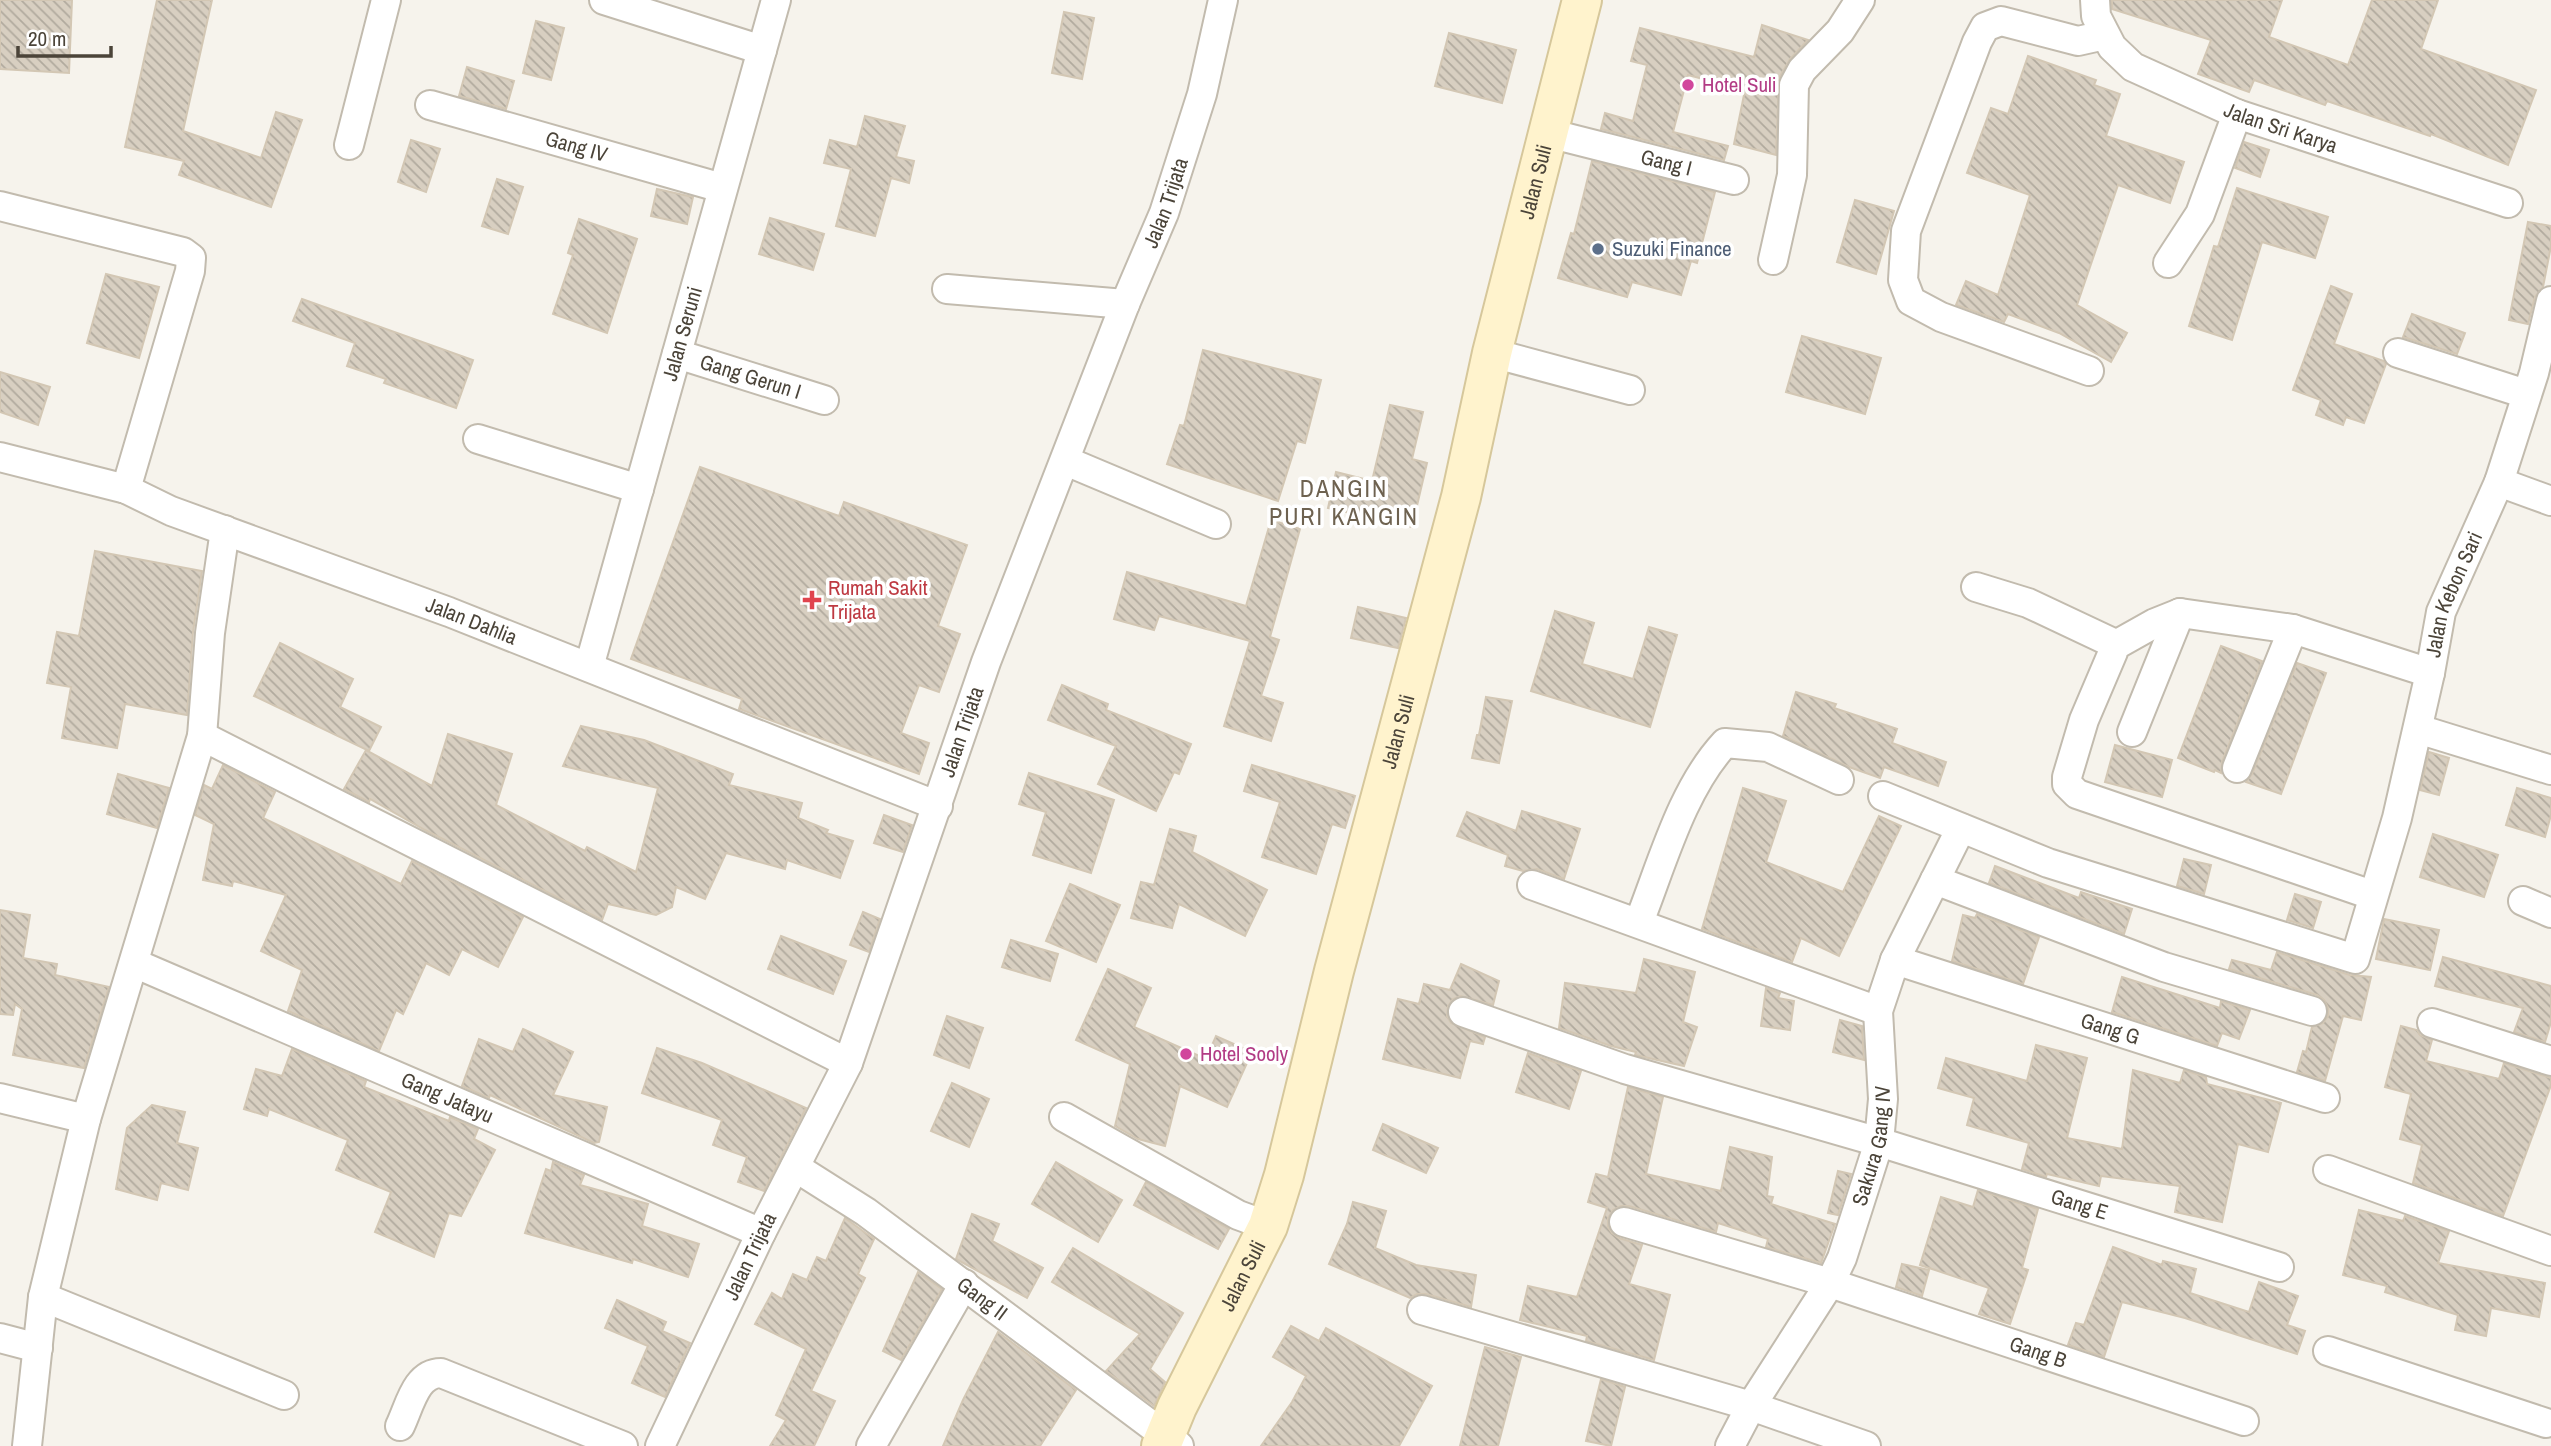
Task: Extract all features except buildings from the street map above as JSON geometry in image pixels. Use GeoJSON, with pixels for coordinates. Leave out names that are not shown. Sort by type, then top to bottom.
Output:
{"type":"FeatureCollection","features":[{"type":"Feature","properties":{"kind":"main road","name":"Jalan Suli"},"geometry":{"type":"LineString","coordinates":[[1169,1442],[1177,1407],[1268,1226],[1284,1175],[1334,971],[1461,497],[1492,353],[1582,0]]}},
{"type":"Feature","properties":{"kind":"street"},"geometry":{"type":"LineString","coordinates":[[349,145],[386,0]]}},
{"type":"Feature","properties":{"kind":"street"},"geometry":{"type":"LineString","coordinates":[[604,0],[762,50]]}},
{"type":"Feature","properties":{"kind":"street","name":"Jalan Seruni"},"geometry":{"type":"LineString","coordinates":[[589,667],[776,0]]}},
{"type":"Feature","properties":{"kind":"street","name":"Jalan Trijata"},"geometry":{"type":"LineString","coordinates":[[660,1446],[761,1233],[848,1063],[986,662],[1125,304],[1164,213],[1202,94],[1223,0]]}},
{"type":"Feature","properties":{"kind":"street"},"geometry":{"type":"LineString","coordinates":[[1773,260],[1791,174],[1794,85],[1802,70],[1840,31],[1860,0]]}},
{"type":"Feature","properties":{"kind":"street","name":"Jalan Sri Karya"},"geometry":{"type":"LineString","coordinates":[[2095,0],[2096,16],[2105,35],[2112,47],[2133,67],[2237,114],[2508,203]]}},
{"type":"Feature","properties":{"kind":"street"},"geometry":{"type":"LineString","coordinates":[[2089,371],[1941,317],[1911,301],[1903,280],[1906,231],[1985,27],[2001,21],[2078,41],[2105,35]]}},
{"type":"Feature","properties":{"kind":"street","name":"Gang IV"},"geometry":{"type":"LineString","coordinates":[[430,106],[722,188]]}},
{"type":"Feature","properties":{"kind":"street"},"geometry":{"type":"LineString","coordinates":[[2168,262],[2200,214],[2237,114]]}},
{"type":"Feature","properties":{"kind":"street","name":"Gang I"},"geometry":{"type":"LineString","coordinates":[[1548,134],[1734,180]]}},
{"type":"Feature","properties":{"kind":"street"},"geometry":{"type":"LineString","coordinates":[[0,206],[183,252],[191,258],[190,271],[126,489]]}},
{"type":"Feature","properties":{"kind":"street"},"geometry":{"type":"LineString","coordinates":[[947,289],[1125,304]]}},
{"type":"Feature","properties":{"kind":"street","name":"Jalan Kebon Sari"},"geometry":{"type":"LineString","coordinates":[[1961,828],[2048,863],[2356,959],[2397,818],[2441,612],[2499,482],[2537,382],[2551,301]]}},
{"type":"Feature","properties":{"kind":"street"},"geometry":{"type":"LineString","coordinates":[[1492,353],[1630,390]]}},
{"type":"Feature","properties":{"kind":"street"},"geometry":{"type":"LineString","coordinates":[[2398,353],[2537,382]]}},
{"type":"Feature","properties":{"kind":"street","name":"Gang Gerun I"},"geometry":{"type":"LineString","coordinates":[[677,354],[824,400]]}},
{"type":"Feature","properties":{"kind":"street"},"geometry":{"type":"LineString","coordinates":[[478,439],[639,489]]}},
{"type":"Feature","properties":{"kind":"street","name":"Jalan Dahlia"},"geometry":{"type":"LineString","coordinates":[[0,457],[126,489],[171,511],[461,617],[938,806]]}},
{"type":"Feature","properties":{"kind":"street"},"geometry":{"type":"LineString","coordinates":[[1066,461],[1216,524]]}},
{"type":"Feature","properties":{"kind":"street"},"geometry":{"type":"LineString","coordinates":[[2499,482],[2551,501]]}},
{"type":"Feature","properties":{"kind":"street"},"geometry":{"type":"LineString","coordinates":[[27,1446],[43,1297],[86,1119],[202,736],[210,633],[225,530]]}},
{"type":"Feature","properties":{"kind":"street"},"geometry":{"type":"LineString","coordinates":[[1976,587],[2028,603],[2113,643],[2114,646]]}},
{"type":"Feature","properties":{"kind":"street"},"geometry":{"type":"LineString","coordinates":[[2374,892],[2369,894],[2071,790],[2067,777],[2081,731],[2114,646],[2155,623],[2180,613],[2293,629],[2430,673]]}},
{"type":"Feature","properties":{"kind":"street"},"geometry":{"type":"LineString","coordinates":[[2132,732],[2180,613]]}},
{"type":"Feature","properties":{"kind":"street"},"geometry":{"type":"LineString","coordinates":[[2237,768],[2293,629]]}},
{"type":"Feature","properties":{"kind":"street"},"geometry":{"type":"LineString","coordinates":[[2417,729],[2551,771]]}},
{"type":"Feature","properties":{"kind":"street"},"geometry":{"type":"LineString","coordinates":[[202,736],[848,1063]]}},
{"type":"Feature","properties":{"kind":"street"},"geometry":{"type":"LineString","coordinates":[[1639,922],[1686,803],[1712,757],[1725,743],[1768,747],[1839,780]]}},
{"type":"Feature","properties":{"kind":"street"},"geometry":{"type":"LineString","coordinates":[[1883,796],[1961,828]]}},
{"type":"Feature","properties":{"kind":"street","name":"Sakura Gang IV"},"geometry":{"type":"LineString","coordinates":[[1730,1446],[1751,1406],[1830,1283],[1842,1258],[1879,1142],[1883,1099],[1878,1011],[1895,960],[1961,828]]}},
{"type":"Feature","properties":{"kind":"street"},"geometry":{"type":"LineString","coordinates":[[1935,880],[2164,967],[2312,1011]]}},
{"type":"Feature","properties":{"kind":"street"},"geometry":{"type":"LineString","coordinates":[[1532,885],[1878,1011]]}},
{"type":"Feature","properties":{"kind":"street"},"geometry":{"type":"LineString","coordinates":[[2523,901],[2551,914]]}},
{"type":"Feature","properties":{"kind":"street","name":"Gang G"},"geometry":{"type":"LineString","coordinates":[[1895,960],[2325,1098]]}},
{"type":"Feature","properties":{"kind":"street","name":"Gang Jatayu"},"geometry":{"type":"LineString","coordinates":[[134,963],[761,1233]]}},
{"type":"Feature","properties":{"kind":"street","name":"Gang E"},"geometry":{"type":"LineString","coordinates":[[1463,1012],[1625,1069],[1879,1142],[2280,1267]]}},
{"type":"Feature","properties":{"kind":"street"},"geometry":{"type":"LineString","coordinates":[[2432,1023],[2551,1061]]}},
{"type":"Feature","properties":{"kind":"street"},"geometry":{"type":"LineString","coordinates":[[0,1098],[86,1119]]}},
{"type":"Feature","properties":{"kind":"street"},"geometry":{"type":"LineString","coordinates":[[1064,1117],[1238,1216],[1268,1226]]}},
{"type":"Feature","properties":{"kind":"street","name":"Gang II"},"geometry":{"type":"LineString","coordinates":[[795,1167],[866,1212],[964,1283],[1169,1442]]}},
{"type":"Feature","properties":{"kind":"street"},"geometry":{"type":"LineString","coordinates":[[2328,1170],[2551,1251]]}},
{"type":"Feature","properties":{"kind":"street","name":"Gang B"},"geometry":{"type":"LineString","coordinates":[[1623,1222],[1830,1283],[2244,1421]]}},
{"type":"Feature","properties":{"kind":"street"},"geometry":{"type":"LineString","coordinates":[[871,1446],[964,1283]]}},
{"type":"Feature","properties":{"kind":"street"},"geometry":{"type":"LineString","coordinates":[[43,1297],[284,1395]]}},
{"type":"Feature","properties":{"kind":"street"},"geometry":{"type":"LineString","coordinates":[[1422,1310],[1751,1406],[1866,1446]]}},
{"type":"Feature","properties":{"kind":"street"},"geometry":{"type":"LineString","coordinates":[[0,1338],[38,1348]]}},
{"type":"Feature","properties":{"kind":"street"},"geometry":{"type":"LineString","coordinates":[[2328,1351],[2544,1426]]}},
{"type":"Feature","properties":{"kind":"street"},"geometry":{"type":"LineString","coordinates":[[400,1426],[422,1379],[431,1373],[441,1373],[623,1446]]}},
{"type":"Feature","properties":{"kind":"place","name":"Hotel Suli"},"geometry":{"type":"Point","coordinates":[1688,85]}},
{"type":"Feature","properties":{"kind":"place","name":"Suzuki Finance"},"geometry":{"type":"Point","coordinates":[1598,249]}},
{"type":"Feature","properties":{"kind":"place","name":"Rumah Sakit Trijata"},"geometry":{"type":"Point","coordinates":[812,600]}},
{"type":"Feature","properties":{"kind":"place","name":"Hotel Sooly"},"geometry":{"type":"Point","coordinates":[1186,1054]}},
{"type":"Feature","properties":{"kind":"district","name":"DANGIN PURI KANGIN"},"geometry":{"type":"Point","coordinates":[1344,503]}}]}
